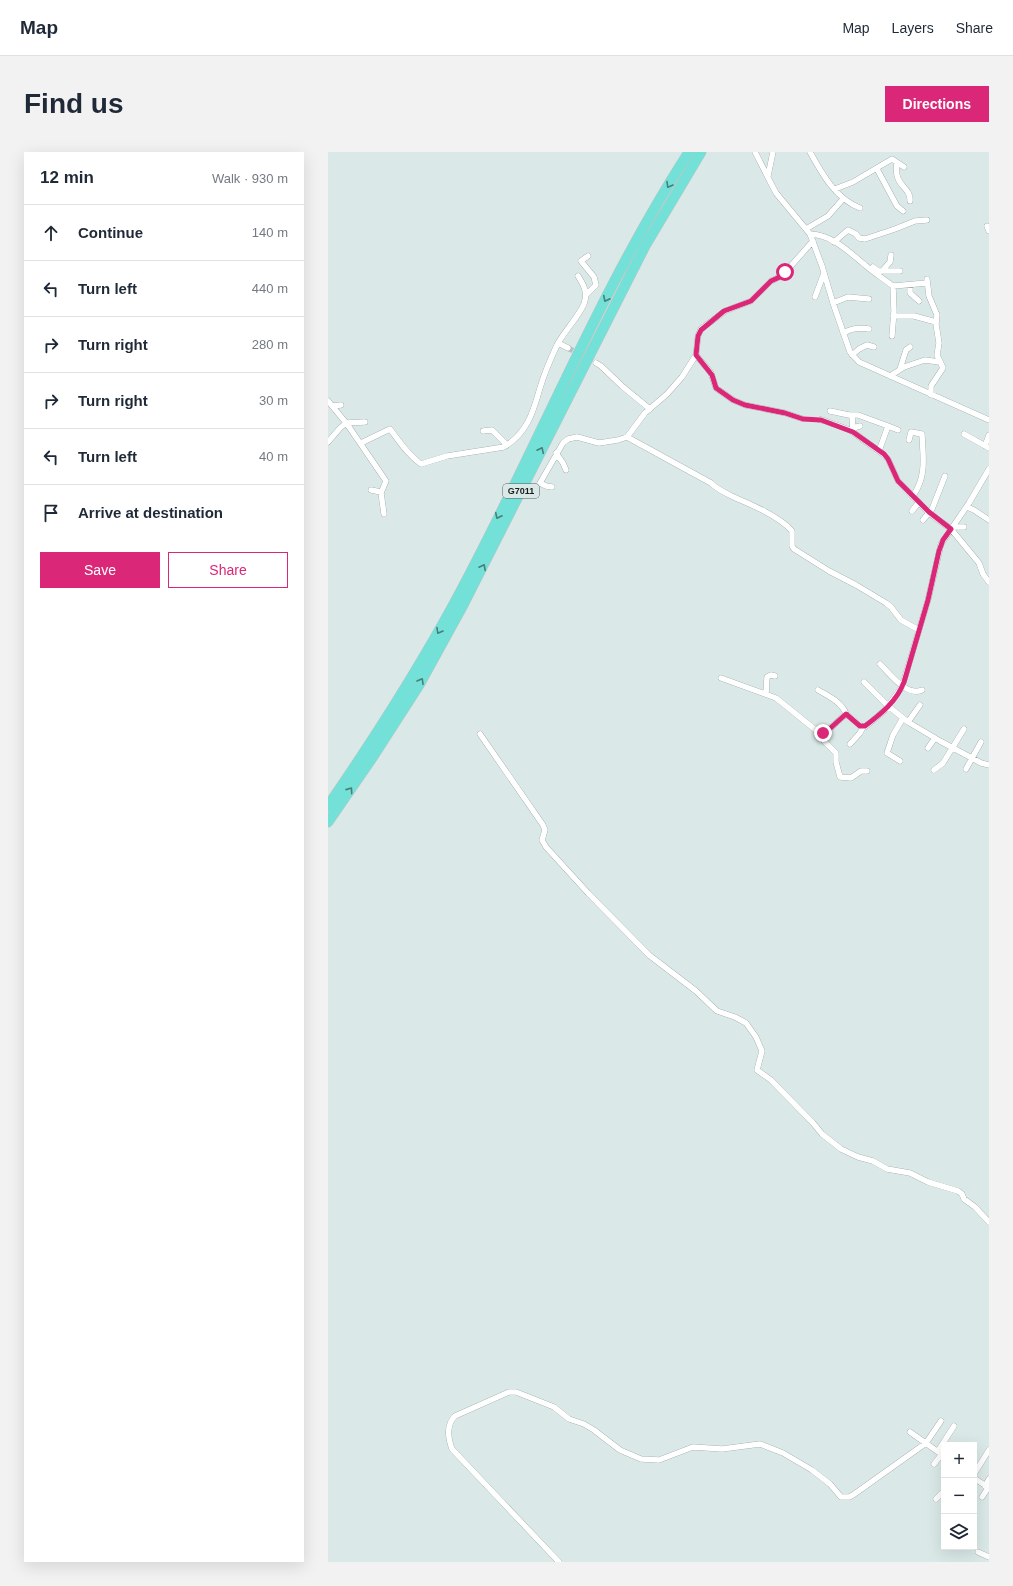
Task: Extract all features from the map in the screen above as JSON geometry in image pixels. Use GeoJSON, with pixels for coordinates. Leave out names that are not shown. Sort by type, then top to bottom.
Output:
{"type":"FeatureCollection","features":[{"type":"Feature","properties":{"kind":"highway","name":"G7011"},"geometry":{"type":"LineString","coordinates":[[328,806],[365,753],[411,680],[456,601],[589,331],[636,241],[689,152]]}},
{"type":"Feature","properties":{"kind":"highway","name":"G7011"},"geometry":{"type":"LineString","coordinates":[[328,822],[372,758],[419,685],[477,579],[645,246],[701,152]]}},
{"type":"Feature","properties":{"kind":"street"},"geometry":{"type":"LineString","coordinates":[[755,152],[776,193],[810,234],[843,333],[852,355],[859,362],[989,420]]}},
{"type":"Feature","properties":{"kind":"street"},"geometry":{"type":"LineString","coordinates":[[768,177],[773,152]]}},
{"type":"Feature","properties":{"kind":"street"},"geometry":{"type":"LineString","coordinates":[[810,152],[834,189],[843,199],[860,208]]}},
{"type":"Feature","properties":{"kind":"street"},"geometry":{"type":"LineString","coordinates":[[834,189],[848,185],[892,159],[904,167]]}},
{"type":"Feature","properties":{"kind":"street"},"geometry":{"type":"LineString","coordinates":[[897,163],[898,178],[902,186],[908,191],[910,201]]}},
{"type":"Feature","properties":{"kind":"street"},"geometry":{"type":"LineString","coordinates":[[877,169],[897,206],[903,211]]}},
{"type":"Feature","properties":{"kind":"street"},"geometry":{"type":"LineString","coordinates":[[806,229],[825,218],[843,199]]}},
{"type":"Feature","properties":{"kind":"street"},"geometry":{"type":"LineString","coordinates":[[834,242],[848,230],[852,231],[859,238],[865,239],[915,221],[927,220]]}},
{"type":"Feature","properties":{"kind":"street"},"geometry":{"type":"LineString","coordinates":[[810,234],[825,236],[856,257],[893,286],[910,285],[927,281],[929,296],[937,315],[936,322],[939,343],[937,355],[943,370],[933,383],[931,395]]}},
{"type":"Feature","properties":{"kind":"street"},"geometry":{"type":"LineString","coordinates":[[552,487],[540,483],[563,443],[572,437],[581,437],[600,443],[627,437],[650,408],[673,389],[696,355],[698,336],[701,330],[724,311],[751,301],[771,281],[782,276],[813,241]]}},
{"type":"Feature","properties":{"kind":"street"},"geometry":{"type":"LineString","coordinates":[[882,271],[890,262],[891,255]]}},
{"type":"Feature","properties":{"kind":"street"},"geometry":{"type":"LineString","coordinates":[[586,296],[596,285],[594,279],[581,261],[588,256]]}},
{"type":"Feature","properties":{"kind":"street"},"geometry":{"type":"LineString","coordinates":[[856,257],[861,258],[878,271],[900,271]]}},
{"type":"Feature","properties":{"kind":"street"},"geometry":{"type":"LineString","coordinates":[[815,297],[824,273]]}},
{"type":"Feature","properties":{"kind":"street"},"geometry":{"type":"LineString","coordinates":[[361,443],[390,429],[403,447],[421,464],[447,456],[489,450],[506,445],[514,439],[529,422],[534,412],[540,387],[558,343],[583,307],[586,296],[584,285],[578,276]]}},
{"type":"Feature","properties":{"kind":"street"},"geometry":{"type":"LineString","coordinates":[[584,285],[592,290]]}},
{"type":"Feature","properties":{"kind":"street"},"geometry":{"type":"LineString","coordinates":[[910,285],[910,293],[919,301]]}},
{"type":"Feature","properties":{"kind":"street"},"geometry":{"type":"LineString","coordinates":[[892,336],[894,316],[893,286]]}},
{"type":"Feature","properties":{"kind":"street"},"geometry":{"type":"LineString","coordinates":[[833,303],[848,297],[869,299]]}},
{"type":"Feature","properties":{"kind":"street"},"geometry":{"type":"LineString","coordinates":[[894,316],[914,316],[936,322]]}},
{"type":"Feature","properties":{"kind":"street"},"geometry":{"type":"LineString","coordinates":[[843,333],[860,327],[869,329]]}},
{"type":"Feature","properties":{"kind":"street"},"geometry":{"type":"LineString","coordinates":[[558,343],[568,348]]}},
{"type":"Feature","properties":{"kind":"street"},"geometry":{"type":"LineString","coordinates":[[852,355],[859,348],[867,345],[874,347]]}},
{"type":"Feature","properties":{"kind":"street"},"geometry":{"type":"LineString","coordinates":[[900,369],[906,350],[910,347]]}},
{"type":"Feature","properties":{"kind":"street"},"geometry":{"type":"LineString","coordinates":[[696,355],[712,375],[716,388],[733,400],[745,405],[785,413],[803,419],[821,420],[853,430],[888,459],[896,480],[929,512],[952,528],[979,563],[983,574],[989,582]]}},
{"type":"Feature","properties":{"kind":"street"},"geometry":{"type":"LineString","coordinates":[[890,376],[900,369],[925,360],[939,362]]}},
{"type":"Feature","properties":{"kind":"street"},"geometry":{"type":"LineString","coordinates":[[596,363],[650,408]]}},
{"type":"Feature","properties":{"kind":"street"},"geometry":{"type":"LineString","coordinates":[[328,401],[361,443],[386,481],[381,492],[384,514]]}},
{"type":"Feature","properties":{"kind":"street"},"geometry":{"type":"LineString","coordinates":[[332,406],[341,405]]}},
{"type":"Feature","properties":{"kind":"street"},"geometry":{"type":"LineString","coordinates":[[830,411],[860,416],[898,430]]}},
{"type":"Feature","properties":{"kind":"street"},"geometry":{"type":"LineString","coordinates":[[852,415],[853,430]]}},
{"type":"Feature","properties":{"kind":"street"},"geometry":{"type":"LineString","coordinates":[[329,440],[346,423],[365,422]]}},
{"type":"Feature","properties":{"kind":"street"},"geometry":{"type":"LineString","coordinates":[[853,430],[860,426]]}},
{"type":"Feature","properties":{"kind":"street"},"geometry":{"type":"LineString","coordinates":[[879,451],[888,426]]}},
{"type":"Feature","properties":{"kind":"street"},"geometry":{"type":"LineString","coordinates":[[483,431],[492,430],[506,445]]}},
{"type":"Feature","properties":{"kind":"street"},"geometry":{"type":"LineString","coordinates":[[909,440],[911,432],[922,434],[924,465],[923,473],[920,484],[913,496]]}},
{"type":"Feature","properties":{"kind":"street"},"geometry":{"type":"LineString","coordinates":[[964,434],[987,447],[989,435]]}},
{"type":"Feature","properties":{"kind":"street"},"geometry":{"type":"LineString","coordinates":[[627,437],[711,483],[717,489],[760,508],[786,525],[792,531],[792,546],[794,549],[829,571],[886,603],[901,620],[919,630]]}},
{"type":"Feature","properties":{"kind":"street"},"geometry":{"type":"LineString","coordinates":[[556,454],[563,462],[566,470]]}},
{"type":"Feature","properties":{"kind":"street"},"geometry":{"type":"LineString","coordinates":[[850,744],[860,733],[863,727],[888,706],[902,686],[931,591],[940,547],[943,540],[967,507],[989,469]]}},
{"type":"Feature","properties":{"kind":"street"},"geometry":{"type":"LineString","coordinates":[[923,520],[929,512],[946,476]]}},
{"type":"Feature","properties":{"kind":"street"},"geometry":{"type":"LineString","coordinates":[[371,490],[381,492]]}},
{"type":"Feature","properties":{"kind":"street"},"geometry":{"type":"LineString","coordinates":[[912,511],[919,502]]}},
{"type":"Feature","properties":{"kind":"street"},"geometry":{"type":"LineString","coordinates":[[967,507],[989,520]]}},
{"type":"Feature","properties":{"kind":"street"},"geometry":{"type":"LineString","coordinates":[[952,528],[964,527]]}},
{"type":"Feature","properties":{"kind":"street"},"geometry":{"type":"LineString","coordinates":[[880,664],[902,686],[913,692],[922,690]]}},
{"type":"Feature","properties":{"kind":"street"},"geometry":{"type":"LineString","coordinates":[[766,694],[768,678],[771,675],[775,676]]}},
{"type":"Feature","properties":{"kind":"street"},"geometry":{"type":"LineString","coordinates":[[721,678],[766,694],[780,701],[817,731],[823,733],[825,733],[846,714]]}},
{"type":"Feature","properties":{"kind":"street"},"geometry":{"type":"LineString","coordinates":[[864,682],[888,706],[908,722],[985,765],[989,765]]}},
{"type":"Feature","properties":{"kind":"street"},"geometry":{"type":"LineString","coordinates":[[818,690],[842,706],[846,714],[863,727]]}},
{"type":"Feature","properties":{"kind":"street"},"geometry":{"type":"LineString","coordinates":[[908,722],[920,705]]}},
{"type":"Feature","properties":{"kind":"street"},"geometry":{"type":"LineString","coordinates":[[900,761],[887,753],[887,750],[893,735],[903,718]]}},
{"type":"Feature","properties":{"kind":"street"},"geometry":{"type":"LineString","coordinates":[[934,770],[943,762],[964,730]]}},
{"type":"Feature","properties":{"kind":"street"},"geometry":{"type":"LineString","coordinates":[[823,733],[824,741],[836,753],[836,762],[840,777],[851,778],[861,771],[867,771]]}},
{"type":"Feature","properties":{"kind":"street"},"geometry":{"type":"LineString","coordinates":[[480,734],[543,825],[544,830],[542,840],[546,847],[588,893],[649,955],[696,990],[717,1010],[730,1014],[746,1023],[756,1037],[762,1051],[757,1070],[771,1080],[822,1134],[844,1151],[873,1161],[887,1169],[910,1173],[928,1182],[958,1191],[962,1194],[964,1199],[989,1222]]}},
{"type":"Feature","properties":{"kind":"street"},"geometry":{"type":"LineString","coordinates":[[928,748],[935,738]]}},
{"type":"Feature","properties":{"kind":"street"},"geometry":{"type":"LineString","coordinates":[[966,769],[981,742]]}},
{"type":"Feature","properties":{"kind":"street"},"geometry":{"type":"LineString","coordinates":[[559,1562],[452,1449],[448,1429],[452,1419],[455,1416],[509,1392],[516,1392],[554,1407],[569,1419],[594,1430],[620,1450],[646,1460],[659,1460],[693,1447],[722,1449],[752,1445],[767,1446],[783,1453],[812,1470],[830,1484],[841,1497],[845,1498],[853,1495],[926,1443],[941,1421]]}},
{"type":"Feature","properties":{"kind":"street"},"geometry":{"type":"LineString","coordinates":[[947,1442],[954,1426]]}},
{"type":"Feature","properties":{"kind":"street"},"geometry":{"type":"LineString","coordinates":[[910,1432],[941,1454],[934,1464]]}},
{"type":"Feature","properties":{"kind":"street"},"geometry":{"type":"LineString","coordinates":[[977,1471],[989,1450]]}},
{"type":"Feature","properties":{"kind":"street"},"geometry":{"type":"LineString","coordinates":[[976,1478],[987,1487]]}},
{"type":"Feature","properties":{"kind":"street"},"geometry":{"type":"LineString","coordinates":[[982,1497],[989,1479]]}},
{"type":"Feature","properties":{"kind":"street"},"geometry":{"type":"LineString","coordinates":[[936,1499],[941,1494]]}},
{"type":"Feature","properties":{"kind":"street"},"geometry":{"type":"LineString","coordinates":[[978,1552],[989,1558]]}},
{"type":"Feature","properties":{"kind":"tunnel"},"geometry":{"type":"LineString","coordinates":[[568,348],[590,360]]}},
{"type":"Feature","properties":{"kind":"route"},"geometry":{"type":"LineString","coordinates":[[785,272],[782,276],[771,281],[751,301],[724,311],[699,333],[696,355],[711,373],[716,388],[727,397],[745,405],[785,413],[803,419],[818,419],[846,428],[884,454],[888,459],[898,481],[929,512],[951,529],[941,544],[931,591],[902,687],[890,705],[865,726],[860,726],[846,714],[825,733],[823,733]]}}]}
